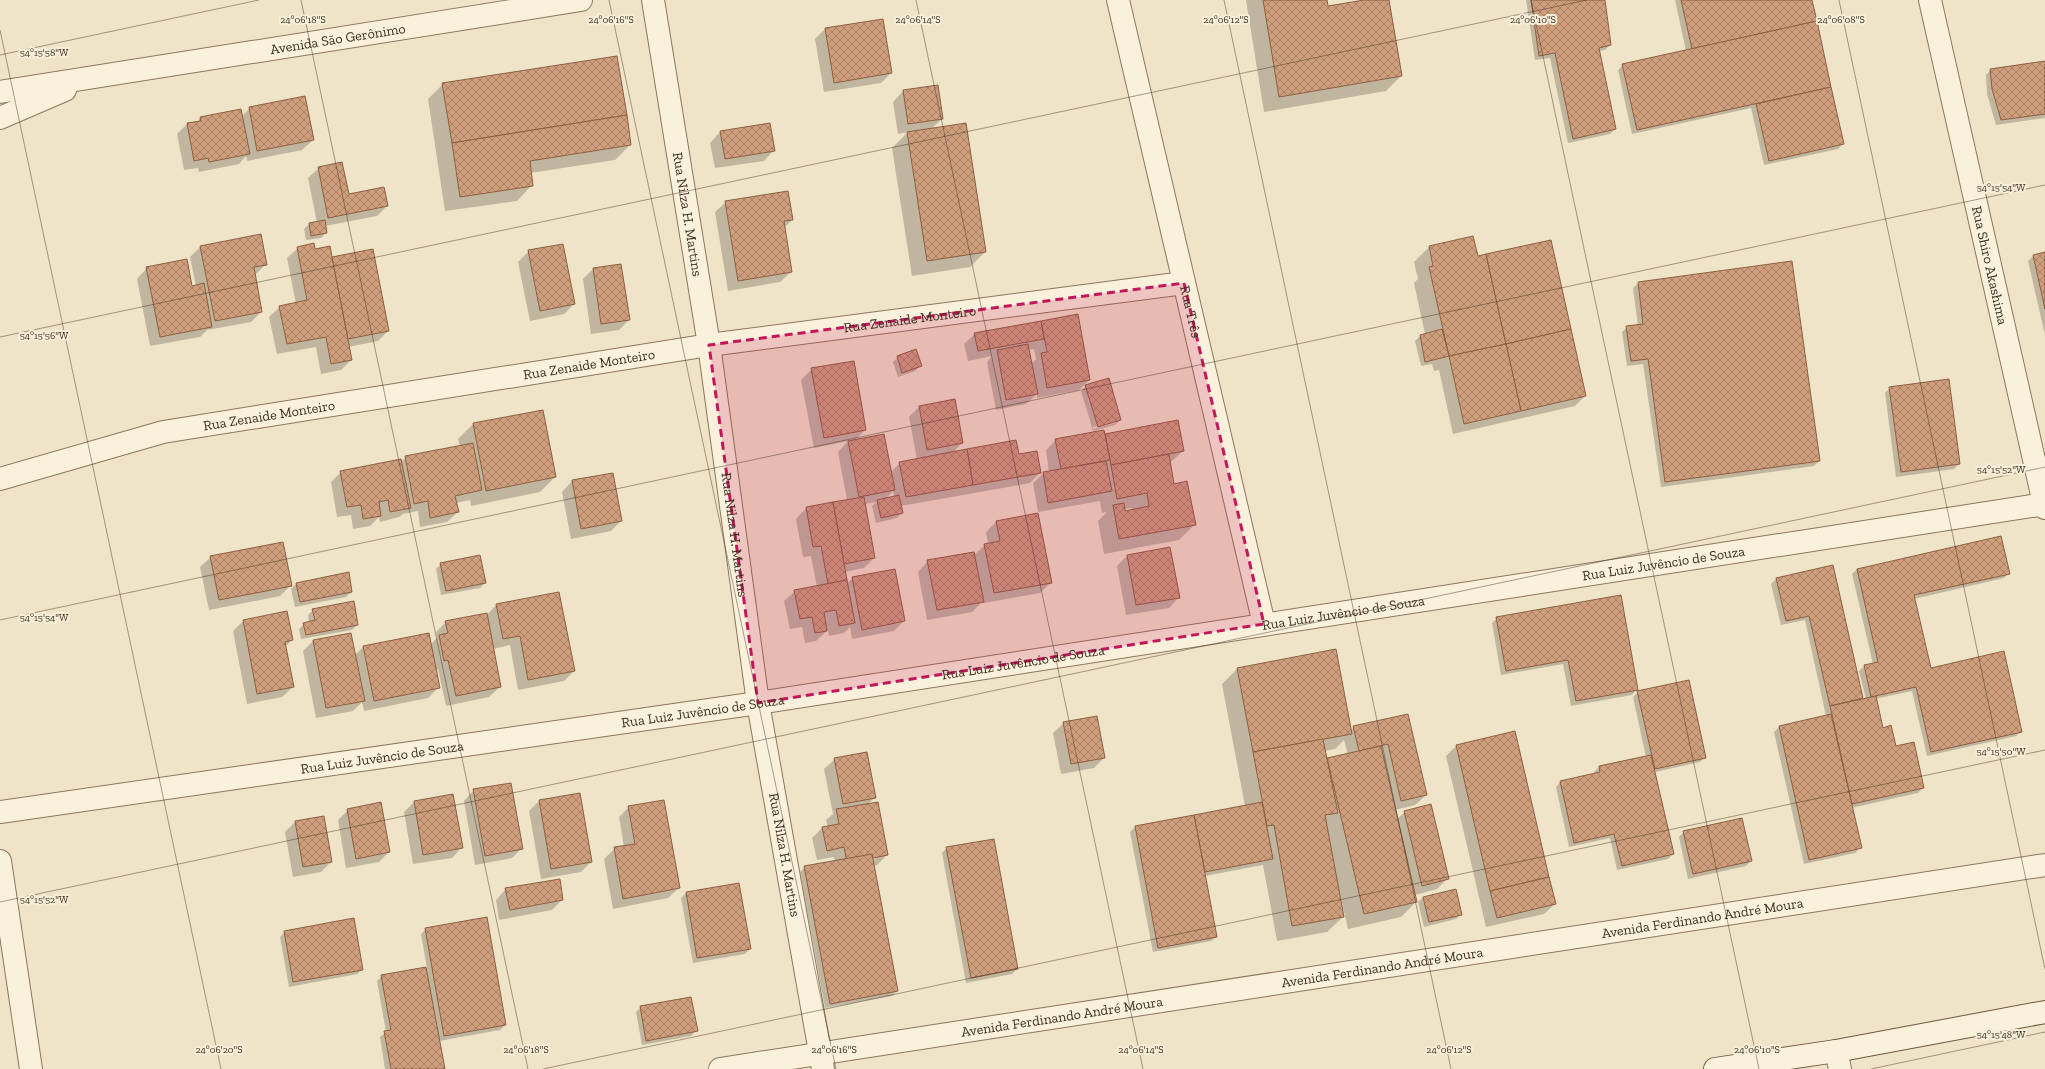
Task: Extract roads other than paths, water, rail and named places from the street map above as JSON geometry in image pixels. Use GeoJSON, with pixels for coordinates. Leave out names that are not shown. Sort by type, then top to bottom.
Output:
{"type":"FeatureCollection","features":[{"type":"Feature","properties":{"kind":"street","name":"Avenida São Gerônimo"},"geometry":{"type":"LineString","coordinates":[[0,92],[582,0]]}},
{"type":"Feature","properties":{"kind":"street","name":"Rua Nilza H. Martins"},"geometry":{"type":"LineString","coordinates":[[653,0],[710,345],[758,703],[821,1062]]}},
{"type":"Feature","properties":{"kind":"street","name":"Rua Três"},"geometry":{"type":"LineString","coordinates":[[1118,0],[1264,624]]}},
{"type":"Feature","properties":{"kind":"street","name":"Rua Shiro Akashima"},"geometry":{"type":"LineString","coordinates":[[1930,0],[2045,505]]}},
{"type":"Feature","properties":{"kind":"street","name":"Avenida São Gerônimo"},"geometry":{"type":"LineString","coordinates":[[0,118],[94,78]]}},
{"type":"Feature","properties":{"kind":"street","name":"Rua Zenaide Monteiro"},"geometry":{"type":"LineString","coordinates":[[0,479],[163,432],[710,345],[1184,283]]}},
{"type":"Feature","properties":{"kind":"street","name":"Rua Luiz Juvêncio de Souza"},"geometry":{"type":"LineString","coordinates":[[0,812],[758,703],[2045,505]]}},
{"type":"Feature","properties":{"kind":"street"},"geometry":{"type":"LineString","coordinates":[[0,861],[31,1069]]}},
{"type":"Feature","properties":{"kind":"street","name":"Avenida Ferdinando André Moura"},"geometry":{"type":"LineString","coordinates":[[720,1069],[821,1062],[2045,864]]}},
{"type":"Feature","properties":{"kind":"street"},"geometry":{"type":"LineString","coordinates":[[1715,1069],[1838,1060],[2045,1012]]}}]}
